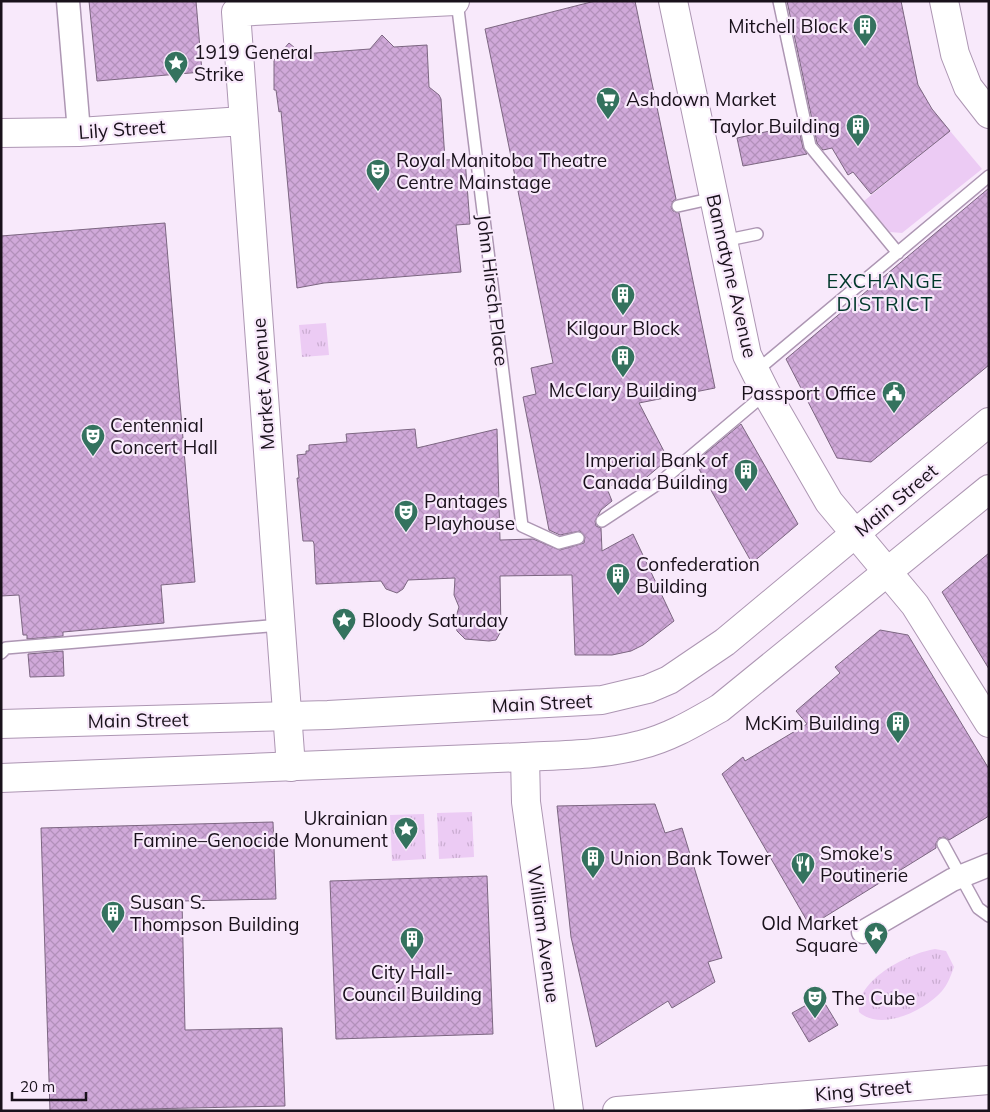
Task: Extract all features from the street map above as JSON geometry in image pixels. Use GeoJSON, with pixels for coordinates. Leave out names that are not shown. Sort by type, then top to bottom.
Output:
{"type":"FeatureCollection","features":[{"type":"Feature","properties":{"kind":"main road"},"geometry":{"type":"LineString","coordinates":[[236,6],[456,1]]}},
{"type":"Feature","properties":{"kind":"main road","name":"Bannatyne Avenue"},"geometry":{"type":"LineString","coordinates":[[673,1],[747,355],[829,502],[922,615],[989,723]]}},
{"type":"Feature","properties":{"kind":"main road"},"geometry":{"type":"LineString","coordinates":[[944,1],[955,54],[968,87],[989,114]]}},
{"type":"Feature","properties":{"kind":"main road","name":"Market Avenue"},"geometry":{"type":"LineString","coordinates":[[236,6],[291,766]]}},
{"type":"Feature","properties":{"kind":"main road","name":"Lily Street"},"geometry":{"type":"LineString","coordinates":[[1,133],[79,132],[243,121]]}},
{"type":"Feature","properties":{"kind":"main road","name":"Main Street"},"geometry":{"type":"LineString","coordinates":[[1,724],[286,715],[602,700],[648,690],[695,664],[725,642],[989,422]]}},
{"type":"Feature","properties":{"kind":"main road"},"geometry":{"type":"LineString","coordinates":[[1,778],[525,757],[619,750],[640,746],[679,731],[720,708],[989,489]]}},
{"type":"Feature","properties":{"kind":"main road","name":"William Avenue"},"geometry":{"type":"LineString","coordinates":[[525,757],[526,802],[569,1111]]}},
{"type":"Feature","properties":{"kind":"main road","name":"King Street"},"geometry":{"type":"LineString","coordinates":[[617,1111],[726,1106],[989,1080]]}},
{"type":"Feature","properties":{"kind":"street"},"geometry":{"type":"LineString","coordinates":[[68,1],[79,132]]}},
{"type":"Feature","properties":{"kind":"street"},"geometry":{"type":"LineString","coordinates":[[863,932],[961,876],[989,865]]}},
{"type":"Feature","properties":{"kind":"lane","name":"John Hirsch Place"},"geometry":{"type":"LineString","coordinates":[[456,1],[522,526],[559,543],[578,538]]}},
{"type":"Feature","properties":{"kind":"lane"},"geometry":{"type":"LineString","coordinates":[[779,1],[810,146],[898,253]]}},
{"type":"Feature","properties":{"kind":"lane"},"geometry":{"type":"LineString","coordinates":[[602,521],[658,484],[898,253],[989,176]]}},
{"type":"Feature","properties":{"kind":"lane"},"geometry":{"type":"LineString","coordinates":[[678,206],[714,198]]}},
{"type":"Feature","properties":{"kind":"lane"},"geometry":{"type":"LineString","coordinates":[[723,242],[757,234]]}},
{"type":"Feature","properties":{"kind":"lane"},"geometry":{"type":"LineString","coordinates":[[1,653],[6,648],[280,625]]}},
{"type":"Feature","properties":{"kind":"lane"},"geometry":{"type":"LineString","coordinates":[[943,844],[978,908],[989,916]]}},
{"type":"Feature","properties":{"kind":"green space"},"geometry":{"type":"Polygon","coordinates":[[[950,131],[982,169],[902,233],[890,232],[864,201],[950,131]]]}},
{"type":"Feature","properties":{"kind":"green space"},"geometry":{"type":"Polygon","coordinates":[[[326,323],[329,355],[302,357],[299,325],[326,323]]]}},
{"type":"Feature","properties":{"kind":"green space"},"geometry":{"type":"Polygon","coordinates":[[[472,812],[474,857],[439,859],[437,813],[472,812]]]}},
{"type":"Feature","properties":{"kind":"green space"},"geometry":{"type":"Polygon","coordinates":[[[424,814],[426,859],[392,861],[390,815],[424,814]]]}},
{"type":"Feature","properties":{"kind":"green space"},"geometry":{"type":"Polygon","coordinates":[[[935,949],[946,951],[954,967],[946,985],[935,998],[915,1011],[891,1019],[879,1020],[868,1018],[859,1012],[860,1000],[874,979],[898,962],[935,949]]]}},
{"type":"Feature","properties":{"kind":"building"},"geometry":{"type":"Polygon","coordinates":[[[89,1],[196,1],[202,72],[97,81],[89,1]]]}},
{"type":"Feature","properties":{"kind":"building"},"geometry":{"type":"Polygon","coordinates":[[[595,1],[635,1],[676,199],[671,207],[673,211],[679,213],[715,388],[639,403],[668,459],[641,482],[606,486],[612,501],[601,510],[595,521],[596,526],[601,528],[602,551],[633,534],[674,621],[643,645],[631,651],[612,655],[575,655],[572,575],[500,576],[501,631],[496,640],[489,641],[465,639],[457,631],[455,620],[459,607],[454,595],[455,578],[408,580],[403,589],[397,593],[386,589],[381,581],[316,584],[314,544],[313,541],[303,541],[297,478],[299,478],[297,455],[306,454],[306,451],[309,451],[309,445],[347,442],[346,434],[415,429],[417,448],[497,429],[500,540],[533,539],[560,550],[584,543],[585,537],[580,531],[560,535],[549,530],[523,397],[536,394],[531,368],[553,363],[485,29],[595,1]]]}},
{"type":"Feature","properties":{"kind":"building"},"geometry":{"type":"Polygon","coordinates":[[[787,1],[901,1],[918,85],[932,109],[950,131],[871,194],[853,172],[848,175],[832,148],[823,150],[817,143],[787,1]]]}},
{"type":"Feature","properties":{"kind":"building","name":"Royal Manitoba Theatre Centre Mainstage"},"geometry":{"type":"Polygon","coordinates":[[[382,35],[394,47],[427,45],[429,87],[441,99],[445,160],[465,159],[470,224],[456,225],[461,272],[324,283],[297,288],[281,111],[279,112],[276,90],[274,90],[274,60],[289,43],[302,54],[370,49],[382,35]]]}},
{"type":"Feature","properties":{"kind":"building"},"geometry":{"type":"Polygon","coordinates":[[[798,125],[803,148],[807,154],[743,166],[737,138],[798,125]]]}},
{"type":"Feature","properties":{"kind":"building"},"geometry":{"type":"Polygon","coordinates":[[[989,188],[989,365],[871,462],[837,458],[786,359],[989,188]]]}},
{"type":"Feature","properties":{"kind":"building","name":"Centennial Concert Hall"},"geometry":{"type":"Polygon","coordinates":[[[165,223],[195,582],[161,585],[164,623],[63,632],[63,636],[27,639],[27,635],[23,635],[19,595],[1,596],[1,236],[165,223]]]}},
{"type":"Feature","properties":{"kind":"building","name":"Imperial Bank of Canada Building"},"geometry":{"type":"Polygon","coordinates":[[[741,424],[798,524],[752,563],[695,462],[741,424]]]}},
{"type":"Feature","properties":{"kind":"building"},"geometry":{"type":"Polygon","coordinates":[[[989,553],[989,669],[942,592],[989,553]]]}},
{"type":"Feature","properties":{"kind":"building"},"geometry":{"type":"Polygon","coordinates":[[[880,630],[908,635],[989,769],[989,816],[949,840],[944,837],[939,838],[936,848],[810,926],[722,774],[743,757],[745,761],[807,724],[796,711],[840,673],[835,667],[880,630]]]}},
{"type":"Feature","properties":{"kind":"building"},"geometry":{"type":"Polygon","coordinates":[[[63,651],[64,676],[30,677],[28,654],[63,651]]]}},
{"type":"Feature","properties":{"kind":"building"},"geometry":{"type":"Polygon","coordinates":[[[655,804],[665,833],[682,828],[722,958],[708,962],[715,982],[672,1008],[668,1001],[596,1047],[571,937],[557,806],[655,804]]]}},
{"type":"Feature","properties":{"kind":"building","name":"Susan S. Thompson Building"},"geometry":{"type":"Polygon","coordinates":[[[273,822],[276,899],[182,901],[185,1030],[282,1028],[285,1106],[50,1111],[41,828],[273,822]]]}},
{"type":"Feature","properties":{"kind":"building","name":"City Hall- Council Building"},"geometry":{"type":"Polygon","coordinates":[[[487,876],[493,1034],[336,1039],[330,881],[487,876]]]}},
{"type":"Feature","properties":{"kind":"building","name":"The Cube"},"geometry":{"type":"Polygon","coordinates":[[[821,997],[838,1025],[809,1042],[792,1013],[821,997]]]}},
{"type":"Feature","properties":{"kind":"place","name":"Mitchell Block"},"geometry":{"type":"Point","coordinates":[865,47]}},
{"type":"Feature","properties":{"kind":"place","name":"1919 General Strike"},"geometry":{"type":"Point","coordinates":[176,84]}},
{"type":"Feature","properties":{"kind":"place","name":"Ashdown Market"},"geometry":{"type":"Point","coordinates":[608,120]}},
{"type":"Feature","properties":{"kind":"place","name":"Taylor Building"},"geometry":{"type":"Point","coordinates":[858,147]}},
{"type":"Feature","properties":{"kind":"place","name":"Royal Manitoba Theatre Centre Mainstage"},"geometry":{"type":"Point","coordinates":[378,192]}},
{"type":"Feature","properties":{"kind":"place","name":"Kilgour Block"},"geometry":{"type":"Point","coordinates":[623,316]}},
{"type":"Feature","properties":{"kind":"place","name":"McClary Building"},"geometry":{"type":"Point","coordinates":[623,378]}},
{"type":"Feature","properties":{"kind":"place","name":"Passport Office"},"geometry":{"type":"Point","coordinates":[894,414]}},
{"type":"Feature","properties":{"kind":"place","name":"Centennial Concert Hall"},"geometry":{"type":"Point","coordinates":[93,457]}},
{"type":"Feature","properties":{"kind":"place","name":"Imperial Bank of Canada Building"},"geometry":{"type":"Point","coordinates":[746,492]}},
{"type":"Feature","properties":{"kind":"place","name":"Pantages Playhouse"},"geometry":{"type":"Point","coordinates":[406,533]}},
{"type":"Feature","properties":{"kind":"place","name":"Confederation Building"},"geometry":{"type":"Point","coordinates":[618,596]}},
{"type":"Feature","properties":{"kind":"place","name":"Bloody Saturday"},"geometry":{"type":"Point","coordinates":[344,641]}},
{"type":"Feature","properties":{"kind":"place","name":"McKim Building"},"geometry":{"type":"Point","coordinates":[898,744]}},
{"type":"Feature","properties":{"kind":"place","name":"Ukrainian Famine–Genocide Monument"},"geometry":{"type":"Point","coordinates":[406,850]}},
{"type":"Feature","properties":{"kind":"place","name":"Union Bank Tower"},"geometry":{"type":"Point","coordinates":[593,879]}},
{"type":"Feature","properties":{"kind":"place","name":"Smoke's Poutinerie"},"geometry":{"type":"Point","coordinates":[803,885]}},
{"type":"Feature","properties":{"kind":"place","name":"Susan S. Thompson Building"},"geometry":{"type":"Point","coordinates":[113,934]}},
{"type":"Feature","properties":{"kind":"place","name":"Old Market Square"},"geometry":{"type":"Point","coordinates":[876,955]}},
{"type":"Feature","properties":{"kind":"place","name":"City Hall- Council Building"},"geometry":{"type":"Point","coordinates":[412,960]}},
{"type":"Feature","properties":{"kind":"place","name":"The Cube"},"geometry":{"type":"Point","coordinates":[815,1019]}},
{"type":"Feature","properties":{"kind":"district","name":"EXCHANGE DISTRICT"},"geometry":{"type":"Point","coordinates":[885,292]}}]}
